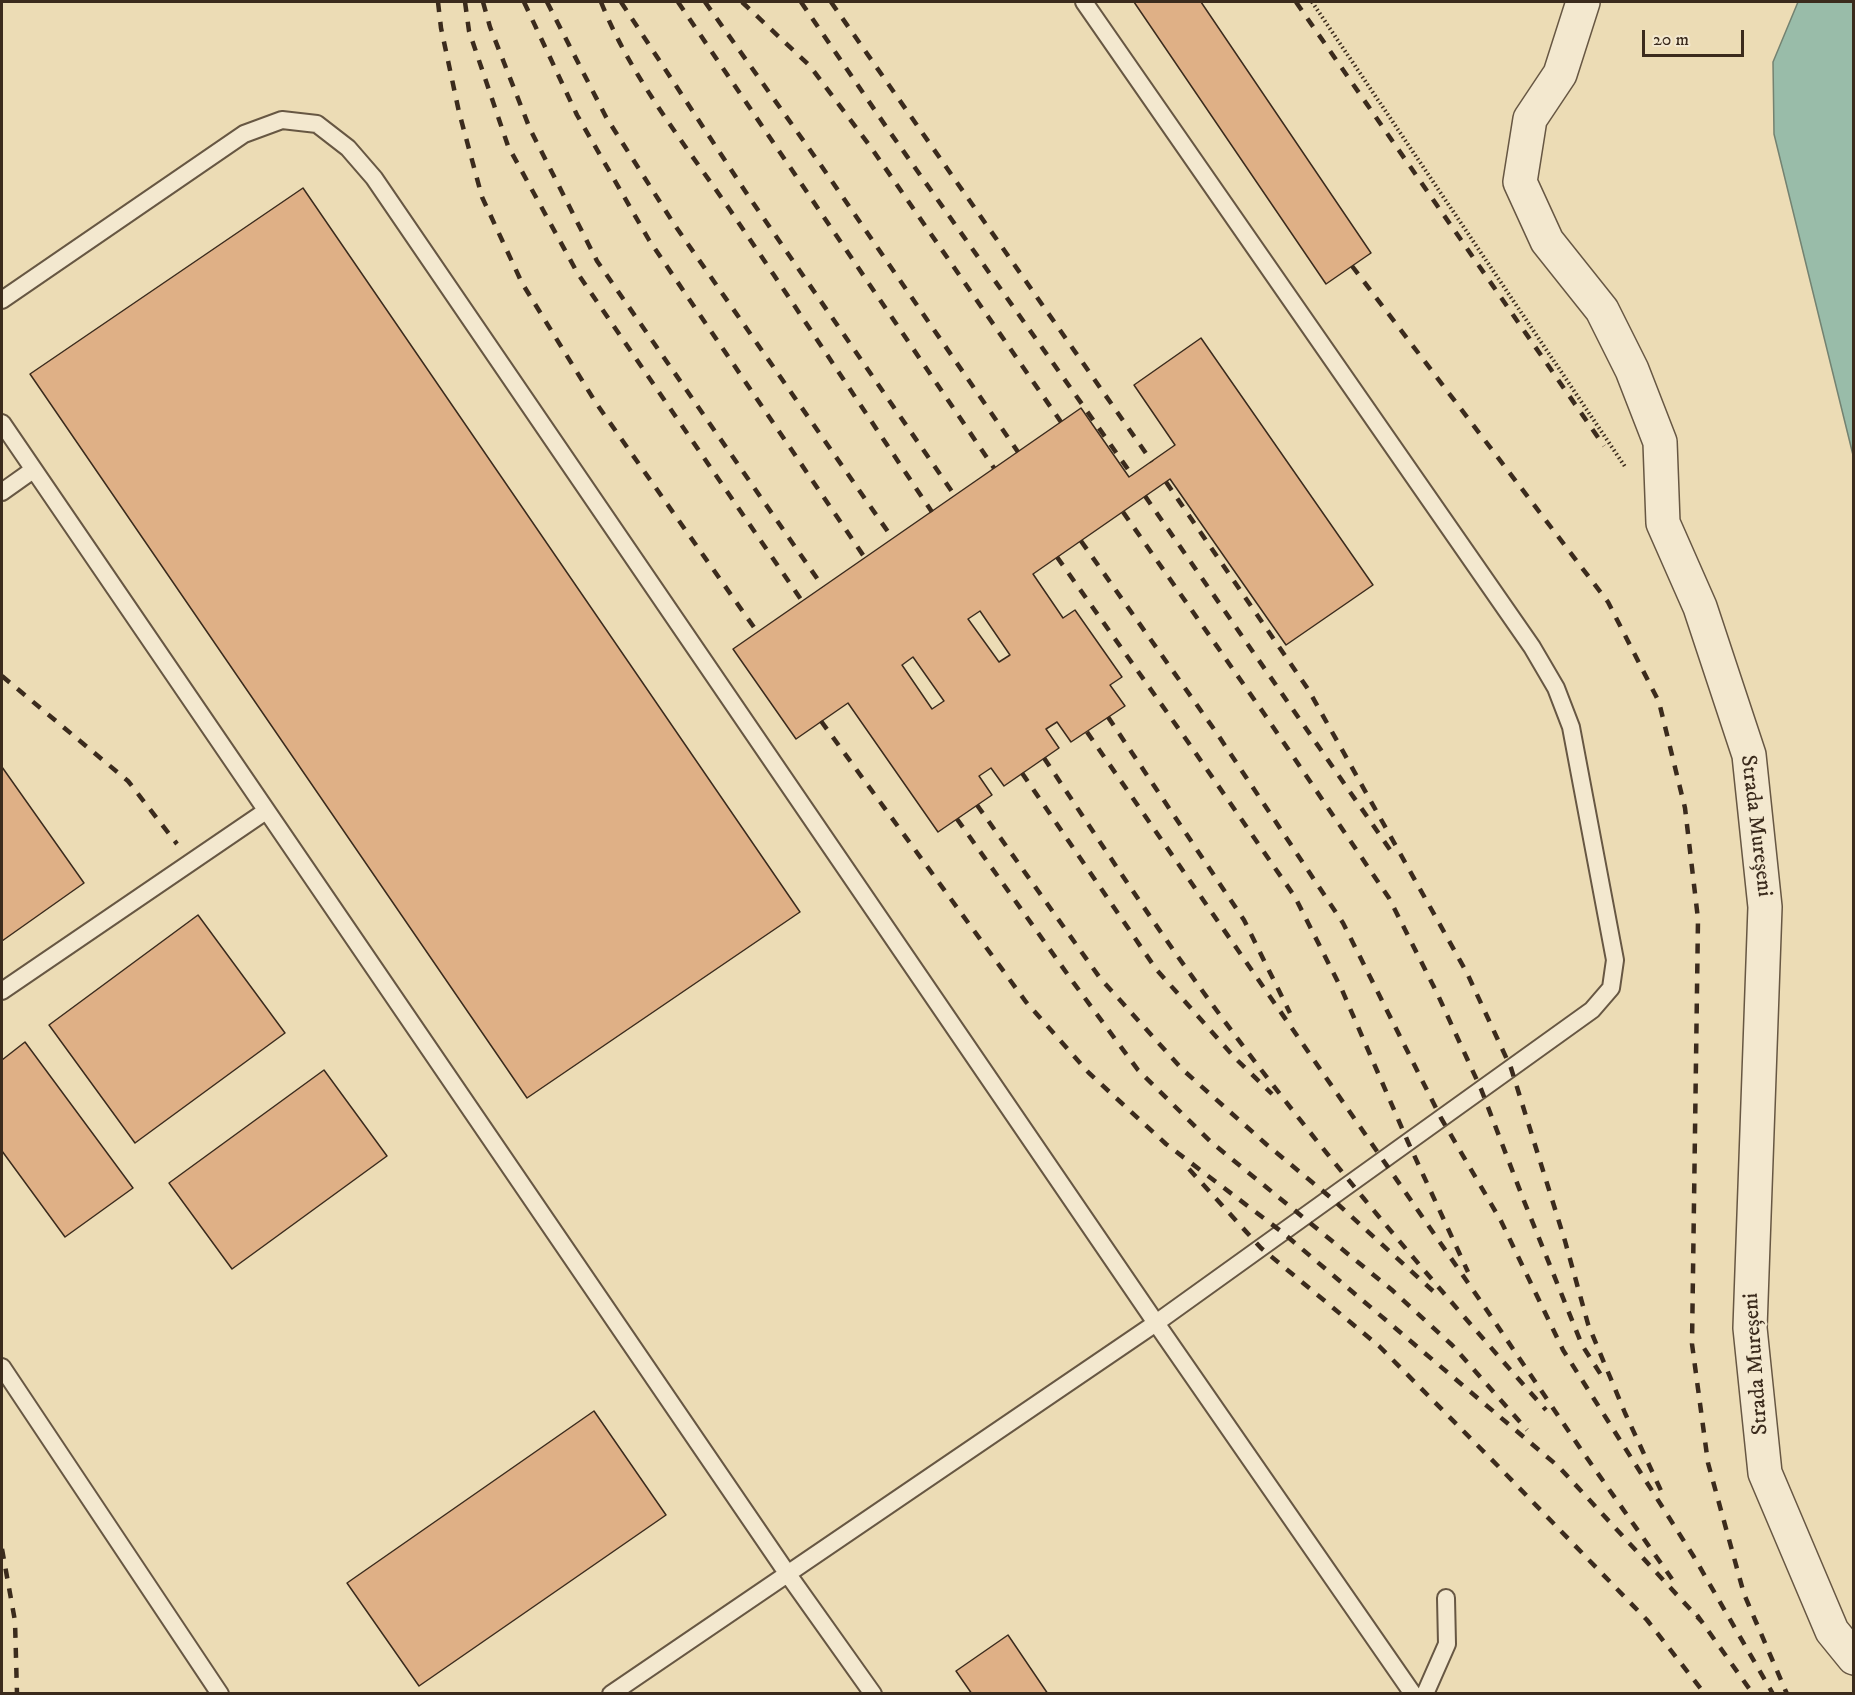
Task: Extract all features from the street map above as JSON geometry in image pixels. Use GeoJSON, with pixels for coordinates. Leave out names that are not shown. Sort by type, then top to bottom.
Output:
{"type":"FeatureCollection","features":[{"type":"Feature","properties":{"kind":"street","name":"Strada Mureșeni"},"geometry":{"type":"LineString","coordinates":[[1583,2],[1560,74],[1530,119],[1520,182],[1547,242],[1602,310],[1632,370],[1660,442],[1663,524],[1700,607],[1749,755],[1765,907],[1750,1328],[1765,1473],[1832,1631],[1854,1658]]}},
{"type":"Feature","properties":{"kind":"lane"},"geometry":{"type":"LineString","coordinates":[[611,1694],[1156,1323],[1592,1010],[1611,988],[1615,960],[1574,738],[1556,687],[1526,637],[1084,2]]}},
{"type":"Feature","properties":{"kind":"lane"},"geometry":{"type":"LineString","coordinates":[[2,300],[244,134],[282,120],[317,124],[348,148],[374,178],[1156,1323],[1413,1694]]}},
{"type":"Feature","properties":{"kind":"lane"},"geometry":{"type":"LineString","coordinates":[[2,423],[787,1573],[873,1694]]}},
{"type":"Feature","properties":{"kind":"lane"},"geometry":{"type":"LineString","coordinates":[[2,492],[33,470]]}},
{"type":"Feature","properties":{"kind":"lane"},"geometry":{"type":"LineString","coordinates":[[2,991],[266,811]]}},
{"type":"Feature","properties":{"kind":"lane"},"geometry":{"type":"LineString","coordinates":[[2,1367],[220,1694]]}},
{"type":"Feature","properties":{"kind":"lane"},"geometry":{"type":"LineString","coordinates":[[1425,1694],[1447,1644],[1446,1598]]}},
{"type":"Feature","properties":{"kind":"path"},"geometry":{"type":"LineString","coordinates":[[1312,2],[1631,476]]}},
{"type":"Feature","properties":{"kind":"shaded area"},"geometry":{"type":"Polygon","coordinates":[[[1798,2],[1853,2],[1853,455],[1774,134],[1773,62],[1798,2]]]}},
{"type":"Feature","properties":{"kind":"building"},"geometry":{"type":"Polygon","coordinates":[[[1134,2],[1201,2],[1371,253],[1326,284],[1134,2]]]}},
{"type":"Feature","properties":{"kind":"building"},"geometry":{"type":"Polygon","coordinates":[[[303,188],[800,912],[527,1098],[30,374],[303,188]]]}},
{"type":"Feature","properties":{"kind":"building"},"geometry":{"type":"Polygon","coordinates":[[[1201,338],[1373,585],[1286,645],[1170,479],[1033,574],[1063,618],[1075,610],[1122,677],[1110,685],[1125,706],[1071,742],[1057,722],[1046,729],[1059,748],[1004,786],[991,768],[979,776],[992,795],[938,832],[848,703],[796,739],[733,649],[1081,408],[1129,477],[1175,445],[1134,385],[1201,338]],[[980,611],[968,619],[999,662],[1010,655],[980,611]],[[913,657],[902,665],[932,709],[944,701],[913,657]]]}},
{"type":"Feature","properties":{"kind":"building"},"geometry":{"type":"Polygon","coordinates":[[[2,767],[84,883],[2,941],[2,767]]]}},
{"type":"Feature","properties":{"kind":"building"},"geometry":{"type":"Polygon","coordinates":[[[198,915],[285,1033],[135,1143],[49,1025],[198,915]]]}},
{"type":"Feature","properties":{"kind":"building"},"geometry":{"type":"Polygon","coordinates":[[[25,1042],[133,1188],[65,1237],[2,1151],[2,1060],[25,1042]]]}},
{"type":"Feature","properties":{"kind":"building"},"geometry":{"type":"Polygon","coordinates":[[[324,1070],[387,1156],[232,1269],[169,1183],[324,1070]]]}},
{"type":"Feature","properties":{"kind":"building"},"geometry":{"type":"Polygon","coordinates":[[[594,1411],[666,1515],[419,1686],[347,1583],[594,1411]]]}},
{"type":"Feature","properties":{"kind":"building"},"geometry":{"type":"Polygon","coordinates":[[[1008,1635],[1048,1694],[972,1694],[956,1671],[1008,1635]]]}},
{"type":"Feature","properties":{"kind":"railway"},"geometry":{"type":"LineString","coordinates":[[438,2],[441,28],[459,112],[482,197],[522,283],[596,403],[758,633]]}},
{"type":"Feature","properties":{"kind":"railway"},"geometry":{"type":"LineString","coordinates":[[465,2],[469,31],[508,146],[578,274],[802,601]]}},
{"type":"Feature","properties":{"kind":"railway"},"geometry":{"type":"LineString","coordinates":[[483,2],[490,27],[530,129],[597,261],[823,587]]}},
{"type":"Feature","properties":{"kind":"railway"},"geometry":{"type":"LineString","coordinates":[[524,2],[577,115],[649,240],[865,558]]}},
{"type":"Feature","properties":{"kind":"railway"},"geometry":{"type":"LineString","coordinates":[[547,2],[606,117],[674,224],[893,539]]}},
{"type":"Feature","properties":{"kind":"railway"},"geometry":{"type":"LineString","coordinates":[[601,2],[613,30],[643,83],[932,512]]}},
{"type":"Feature","properties":{"kind":"railway"},"geometry":{"type":"LineString","coordinates":[[621,2],[749,197],[955,496]]}},
{"type":"Feature","properties":{"kind":"railway"},"geometry":{"type":"LineString","coordinates":[[678,2],[994,468]]}},
{"type":"Feature","properties":{"kind":"railway"},"geometry":{"type":"LineString","coordinates":[[705,2],[820,164],[1018,452]]}},
{"type":"Feature","properties":{"kind":"railway"},"geometry":{"type":"LineString","coordinates":[[742,2],[810,66],[870,146],[1061,422]]}},
{"type":"Feature","properties":{"kind":"railway"},"geometry":{"type":"LineString","coordinates":[[801,2],[1132,475]]}},
{"type":"Feature","properties":{"kind":"railway"},"geometry":{"type":"LineString","coordinates":[[831,2],[1152,462]]}},
{"type":"Feature","properties":{"kind":"railway"},"geometry":{"type":"LineString","coordinates":[[1296,2],[1604,446]]}},
{"type":"Feature","properties":{"kind":"railway"},"geometry":{"type":"LineString","coordinates":[[1352,266],[1608,602],[1659,702],[1685,808],[1698,919],[1692,1344],[1708,1463],[1744,1594],[1787,1694]]}},
{"type":"Feature","properties":{"kind":"railway"},"geometry":{"type":"LineString","coordinates":[[1166,482],[1308,689],[1467,973],[1511,1068],[1565,1241],[1588,1324],[1625,1413],[1663,1495]]}},
{"type":"Feature","properties":{"kind":"railway"},"geometry":{"type":"LineString","coordinates":[[1145,496],[1393,854]]}},
{"type":"Feature","properties":{"kind":"railway"},"geometry":{"type":"LineString","coordinates":[[1123,512],[1389,898],[1437,993],[1481,1089],[1582,1345],[1603,1378]]}},
{"type":"Feature","properties":{"kind":"railway"},"geometry":{"type":"LineString","coordinates":[[1081,541],[1216,732],[1343,923],[1441,1118],[1501,1221],[1563,1350],[1694,1557],[1773,1694]]}},
{"type":"Feature","properties":{"kind":"railway"},"geometry":{"type":"LineString","coordinates":[[1057,557],[1295,897],[1342,990],[1468,1272]]}},
{"type":"Feature","properties":{"kind":"railway"},"geometry":{"type":"LineString","coordinates":[[2,676],[128,781],[177,844]]}},
{"type":"Feature","properties":{"kind":"railway"},"geometry":{"type":"LineString","coordinates":[[1108,717],[1244,920],[1290,1013]]}},
{"type":"Feature","properties":{"kind":"railway"},"geometry":{"type":"LineString","coordinates":[[821,721],[1026,1002],[1089,1073],[1166,1144],[1282,1232],[1559,1467],[1702,1622]]}},
{"type":"Feature","properties":{"kind":"railway"},"geometry":{"type":"LineString","coordinates":[[1087,732],[1672,1579]]}},
{"type":"Feature","properties":{"kind":"railway"},"geometry":{"type":"LineString","coordinates":[[1044,758],[1168,942],[1271,1082],[1406,1249],[1546,1410]]}},
{"type":"Feature","properties":{"kind":"railway"},"geometry":{"type":"LineString","coordinates":[[1022,773],[1156,969],[1236,1059],[1272,1094]]}},
{"type":"Feature","properties":{"kind":"railway"},"geometry":{"type":"LineString","coordinates":[[977,805],[1100,978],[1182,1069],[1330,1197],[1433,1291]]}},
{"type":"Feature","properties":{"kind":"railway"},"geometry":{"type":"LineString","coordinates":[[957,819],[1138,1070],[1211,1142],[1392,1290],[1452,1345],[1527,1430]]}},
{"type":"Feature","properties":{"kind":"railway"},"geometry":{"type":"LineString","coordinates":[[1189,1169],[1261,1248],[1379,1346],[1498,1466],[1647,1620],[1705,1694]]}},
{"type":"Feature","properties":{"kind":"railway"},"geometry":{"type":"LineString","coordinates":[[2,1549],[15,1621],[17,1694]]}},
{"type":"Feature","properties":{"kind":"railway"},"geometry":{"type":"LineString","coordinates":[[1697,1615],[1753,1694]]}}]}
